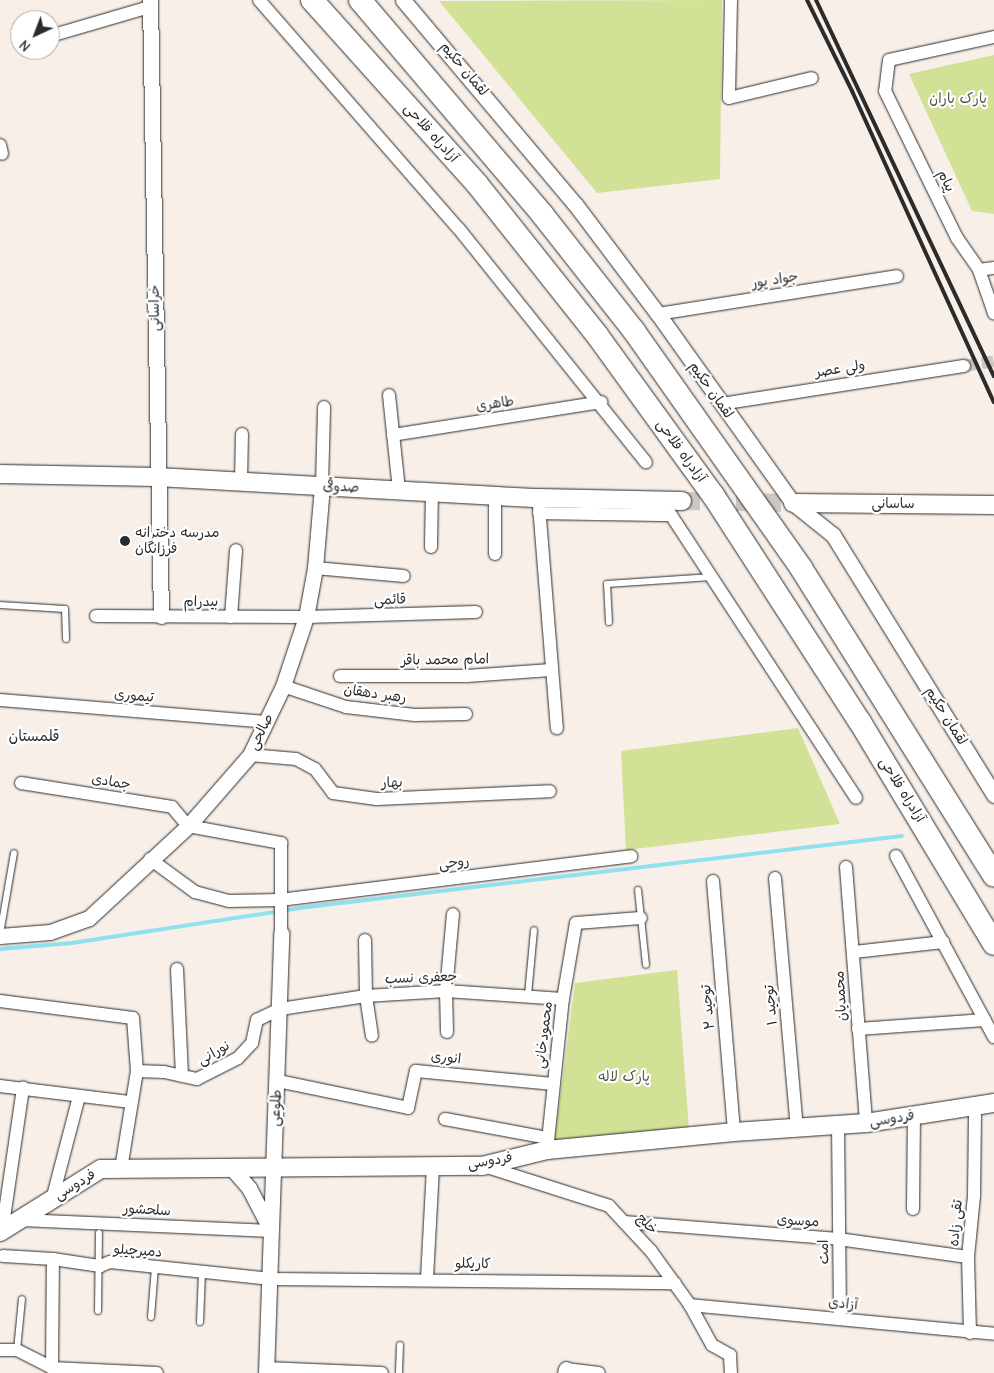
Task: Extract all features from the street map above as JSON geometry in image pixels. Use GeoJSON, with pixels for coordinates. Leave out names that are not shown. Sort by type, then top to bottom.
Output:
{"type":"FeatureCollection","features":[{"type":"Feature","properties":{"kind":"highway","name":"آزادراه فلاحی"},"geometry":{"type":"LineString","coordinates":[[312,0],[477,184],[597,335],[684,455],[860,722],[994,944]]}},
{"type":"Feature","properties":{"kind":"highway"},"geometry":{"type":"LineString","coordinates":[[360,0],[542,214],[634,331],[801,568],[994,876]]}},
{"type":"Feature","properties":{"kind":"main road","name":"صدوقی"},"geometry":{"type":"LineString","coordinates":[[0,474],[157,477],[400,490],[494,496],[539,506],[682,501]]}},
{"type":"Feature","properties":{"kind":"main road","name":"ساسانی"},"geometry":{"type":"LineString","coordinates":[[793,503],[994,505]]}},
{"type":"Feature","properties":{"kind":"main road","name":"فردوسی"},"geometry":{"type":"LineString","coordinates":[[1,1232],[101,1169],[230,1166],[482,1166],[548,1144],[866,1123],[994,1103]]}},
{"type":"Feature","properties":{"kind":"street"},"geometry":{"type":"LineString","coordinates":[[260,0],[459,229],[601,402],[646,462]]}},
{"type":"Feature","properties":{"kind":"street","name":"لقمان حکیم"},"geometry":{"type":"LineString","coordinates":[[403,0],[575,204],[658,314],[720,404],[793,503],[834,535],[994,795]]}},
{"type":"Feature","properties":{"kind":"street"},"geometry":{"type":"LineString","coordinates":[[730,0],[729,98],[812,78]]}},
{"type":"Feature","properties":{"kind":"street"},"geometry":{"type":"LineString","coordinates":[[60,33],[149,3]]}},
{"type":"Feature","properties":{"kind":"street","name":"خراسانی"},"geometry":{"type":"LineString","coordinates":[[149,3],[161,616]]}},
{"type":"Feature","properties":{"kind":"street","name":"پیام"},"geometry":{"type":"LineString","coordinates":[[994,38],[889,60],[885,91],[957,238],[979,270],[994,313]]}},
{"type":"Feature","properties":{"kind":"street"},"geometry":{"type":"LineString","coordinates":[[979,270],[994,268]]}},
{"type":"Feature","properties":{"kind":"street","name":"جواد پور"},"geometry":{"type":"LineString","coordinates":[[658,314],[897,276]]}},
{"type":"Feature","properties":{"kind":"street","name":"ولی عصر"},"geometry":{"type":"LineString","coordinates":[[720,404],[964,366]]}},
{"type":"Feature","properties":{"kind":"street"},"geometry":{"type":"LineString","coordinates":[[389,395],[400,490]]}},
{"type":"Feature","properties":{"kind":"street","name":"طاهری"},"geometry":{"type":"LineString","coordinates":[[393,435],[601,402]]}},
{"type":"Feature","properties":{"kind":"street"},"geometry":{"type":"LineString","coordinates":[[322,486],[324,407]]}},
{"type":"Feature","properties":{"kind":"street"},"geometry":{"type":"LineString","coordinates":[[241,481],[242,434]]}},
{"type":"Feature","properties":{"kind":"street","name":"صالحی"},"geometry":{"type":"LineString","coordinates":[[0,935],[50,932],[89,918],[150,859],[188,826],[250,755],[283,686],[306,617],[316,568],[322,486]]}},
{"type":"Feature","properties":{"kind":"street"},"geometry":{"type":"LineString","coordinates":[[431,547],[432,492]]}},
{"type":"Feature","properties":{"kind":"street"},"geometry":{"type":"LineString","coordinates":[[494,496],[495,554]]}},
{"type":"Feature","properties":{"kind":"street"},"geometry":{"type":"LineString","coordinates":[[557,728],[539,506],[671,515],[856,798]]}},
{"type":"Feature","properties":{"kind":"street"},"geometry":{"type":"LineString","coordinates":[[231,617],[236,550]]}},
{"type":"Feature","properties":{"kind":"street"},"geometry":{"type":"LineString","coordinates":[[316,568],[404,576]]}},
{"type":"Feature","properties":{"kind":"street","name":"قائمی"},"geometry":{"type":"LineString","coordinates":[[306,617],[476,612]]}},
{"type":"Feature","properties":{"kind":"street","name":"بیدرام"},"geometry":{"type":"LineString","coordinates":[[96,616],[306,617]]}},
{"type":"Feature","properties":{"kind":"street","name":"امام محمد باقر"},"geometry":{"type":"LineString","coordinates":[[340,676],[467,676],[551,670]]}},
{"type":"Feature","properties":{"kind":"street","name":"رهبر دهقان"},"geometry":{"type":"LineString","coordinates":[[283,686],[346,708],[415,715],[466,714]]}},
{"type":"Feature","properties":{"kind":"street","name":"تیموری"},"geometry":{"type":"LineString","coordinates":[[0,700],[266,722]]}},
{"type":"Feature","properties":{"kind":"street","name":"بهار"},"geometry":{"type":"LineString","coordinates":[[250,755],[296,759],[315,769],[333,793],[377,799],[550,791]]}},
{"type":"Feature","properties":{"kind":"street","name":"جمادی"},"geometry":{"type":"LineString","coordinates":[[21,783],[172,807],[188,826]]}},
{"type":"Feature","properties":{"kind":"street","name":"طلوعی"},"geometry":{"type":"LineString","coordinates":[[188,826],[281,843],[278,1081],[266,1370]]}},
{"type":"Feature","properties":{"kind":"street","name":"روحی"},"geometry":{"type":"LineString","coordinates":[[150,859],[195,892],[230,901],[280,900],[631,856]]}},
{"type":"Feature","properties":{"kind":"street"},"geometry":{"type":"LineString","coordinates":[[896,856],[994,1037]]}},
{"type":"Feature","properties":{"kind":"street","name":"محمدیان"},"geometry":{"type":"LineString","coordinates":[[846,867],[866,1123]]}},
{"type":"Feature","properties":{"kind":"street","name":"توحید ۱"},"geometry":{"type":"LineString","coordinates":[[775,878],[797,1129]]}},
{"type":"Feature","properties":{"kind":"street","name":"توحید ۲"},"geometry":{"type":"LineString","coordinates":[[713,880],[734,1132]]}},
{"type":"Feature","properties":{"kind":"street"},"geometry":{"type":"LineString","coordinates":[[447,1032],[446,991],[453,914]]}},
{"type":"Feature","properties":{"kind":"street","name":"محمودخانی"},"geometry":{"type":"LineString","coordinates":[[548,1144],[563,998],[576,923],[641,918]]}},
{"type":"Feature","properties":{"kind":"street"},"geometry":{"type":"LineString","coordinates":[[365,940],[366,996],[372,1036]]}},
{"type":"Feature","properties":{"kind":"street"},"geometry":{"type":"LineString","coordinates":[[854,952],[943,942]]}},
{"type":"Feature","properties":{"kind":"street"},"geometry":{"type":"LineString","coordinates":[[177,969],[182,1076]]}},
{"type":"Feature","properties":{"kind":"street","name":"جعفری نسب"},"geometry":{"type":"LineString","coordinates":[[280,1009],[366,996],[446,991],[563,998]]}},
{"type":"Feature","properties":{"kind":"street"},"geometry":{"type":"LineString","coordinates":[[0,1001],[133,1018],[137,1071],[121,1169]]}},
{"type":"Feature","properties":{"kind":"street","name":"نورانی"},"geometry":{"type":"LineString","coordinates":[[137,1071],[197,1079],[238,1058],[252,1043],[257,1020],[280,1009]]}},
{"type":"Feature","properties":{"kind":"street"},"geometry":{"type":"LineString","coordinates":[[858,1030],[985,1020]]}},
{"type":"Feature","properties":{"kind":"street","name":"انوری"},"geometry":{"type":"LineString","coordinates":[[278,1081],[408,1108],[416,1070],[554,1084]]}},
{"type":"Feature","properties":{"kind":"street"},"geometry":{"type":"LineString","coordinates":[[0,1086],[131,1102]]}},
{"type":"Feature","properties":{"kind":"street"},"geometry":{"type":"LineString","coordinates":[[1,1232],[23,1088]]}},
{"type":"Feature","properties":{"kind":"street"},"geometry":{"type":"LineString","coordinates":[[52,1200],[79,1096]]}},
{"type":"Feature","properties":{"kind":"street"},"geometry":{"type":"LineString","coordinates":[[913,1210],[914,1115]]}},
{"type":"Feature","properties":{"kind":"street","name":"تقی زاده"},"geometry":{"type":"LineString","coordinates":[[970,1333],[968,1257],[974,1196],[975,1115]]}},
{"type":"Feature","properties":{"kind":"street"},"geometry":{"type":"LineString","coordinates":[[445,1119],[548,1144]]}},
{"type":"Feature","properties":{"kind":"street","name":"امت"},"geometry":{"type":"LineString","coordinates":[[838,1124],[840,1319]]}},
{"type":"Feature","properties":{"kind":"street"},"geometry":{"type":"LineString","coordinates":[[230,1166],[249,1188],[272,1231]]}},
{"type":"Feature","properties":{"kind":"street"},"geometry":{"type":"LineString","coordinates":[[427,1278],[433,1166]]}},
{"type":"Feature","properties":{"kind":"street","name":"خلج"},"geometry":{"type":"LineString","coordinates":[[482,1166],[609,1206],[651,1251],[675,1283],[690,1305],[712,1345],[730,1355],[731,1373]]}},
{"type":"Feature","properties":{"kind":"street","name":"سلحشور"},"geometry":{"type":"LineString","coordinates":[[21,1220],[272,1231]]}},
{"type":"Feature","properties":{"kind":"street","name":"موسوی"},"geometry":{"type":"LineString","coordinates":[[624,1222],[838,1239],[968,1257]]}},
{"type":"Feature","properties":{"kind":"street","name":"دمیرچیلو"},"geometry":{"type":"LineString","coordinates":[[3,1256],[52,1258],[100,1266],[110,1262],[271,1279]]}},
{"type":"Feature","properties":{"kind":"street"},"geometry":{"type":"LineString","coordinates":[[52,1258],[52,1368]]}},
{"type":"Feature","properties":{"kind":"street","name":"کاریکلو"},"geometry":{"type":"LineString","coordinates":[[271,1279],[427,1278],[675,1283]]}},
{"type":"Feature","properties":{"kind":"street","name":"آزادی"},"geometry":{"type":"LineString","coordinates":[[690,1305],[994,1334]]}},
{"type":"Feature","properties":{"kind":"street"},"geometry":{"type":"LineString","coordinates":[[0,1350],[17,1350],[52,1368],[156,1373]]}},
{"type":"Feature","properties":{"kind":"street"},"geometry":{"type":"LineString","coordinates":[[266,1370],[382,1373]]}},
{"type":"Feature","properties":{"kind":"street"},"geometry":{"type":"LineString","coordinates":[[566,1371],[599,1373]]}},
{"type":"Feature","properties":{"kind":"lane"},"geometry":{"type":"LineString","coordinates":[[610,622],[607,584],[712,577]]}},
{"type":"Feature","properties":{"kind":"lane"},"geometry":{"type":"LineString","coordinates":[[0,605],[65,608],[66,639]]}},
{"type":"Feature","properties":{"kind":"lane"},"geometry":{"type":"LineString","coordinates":[[0,935],[14,853]]}},
{"type":"Feature","properties":{"kind":"lane"},"geometry":{"type":"LineString","coordinates":[[638,890],[646,965]]}},
{"type":"Feature","properties":{"kind":"lane"},"geometry":{"type":"LineString","coordinates":[[528,995],[534,930]]}},
{"type":"Feature","properties":{"kind":"lane"},"geometry":{"type":"LineString","coordinates":[[98,1311],[99,1233]]}},
{"type":"Feature","properties":{"kind":"lane"},"geometry":{"type":"LineString","coordinates":[[151,1317],[155,1267]]}},
{"type":"Feature","properties":{"kind":"lane"},"geometry":{"type":"LineString","coordinates":[[200,1322],[202,1272]]}},
{"type":"Feature","properties":{"kind":"lane"},"geometry":{"type":"LineString","coordinates":[[17,1350],[22,1300]]}},
{"type":"Feature","properties":{"kind":"lane"},"geometry":{"type":"LineString","coordinates":[[399,1373],[400,1345]]}},
{"type":"Feature","properties":{"kind":"green space"},"geometry":{"type":"Polygon","coordinates":[[[722,0],[720,179],[597,193],[439,1],[722,0]]]}},
{"type":"Feature","properties":{"kind":"green space","name":"پارک باران"},"geometry":{"type":"Polygon","coordinates":[[[994,55],[994,214],[972,211],[909,74],[994,55]]]}},
{"type":"Feature","properties":{"kind":"green space"},"geometry":{"type":"Polygon","coordinates":[[[798,728],[840,824],[626,850],[621,751],[798,728]]]}},
{"type":"Feature","properties":{"kind":"green space","name":"پارک لاله"},"geometry":{"type":"Polygon","coordinates":[[[677,970],[689,1130],[554,1145],[575,983],[677,970]]]}},
{"type":"Feature","properties":{"kind":"waterway"},"geometry":{"type":"LineString","coordinates":[[0,949],[72,943],[308,907],[902,836]]}},
{"type":"Feature","properties":{"kind":"tunnel"},"geometry":{"type":"LineString","coordinates":[[964,366],[994,361]]}},
{"type":"Feature","properties":{"kind":"tunnel"},"geometry":{"type":"LineString","coordinates":[[682,501],[793,503]]}},
{"type":"Feature","properties":{"kind":"railway"},"geometry":{"type":"LineString","coordinates":[[807,0],[852,91],[994,402]]}},
{"type":"Feature","properties":{"kind":"railway"},"geometry":{"type":"LineString","coordinates":[[816,0],[994,376]]}},
{"type":"Feature","properties":{"kind":"place","name":"مدرسه دخترانه فرزانگان"},"geometry":{"type":"Point","coordinates":[125,541]}},
{"type":"Feature","properties":{"kind":"district","name":"قلمستان"},"geometry":{"type":"Point","coordinates":[34,737]}}]}
